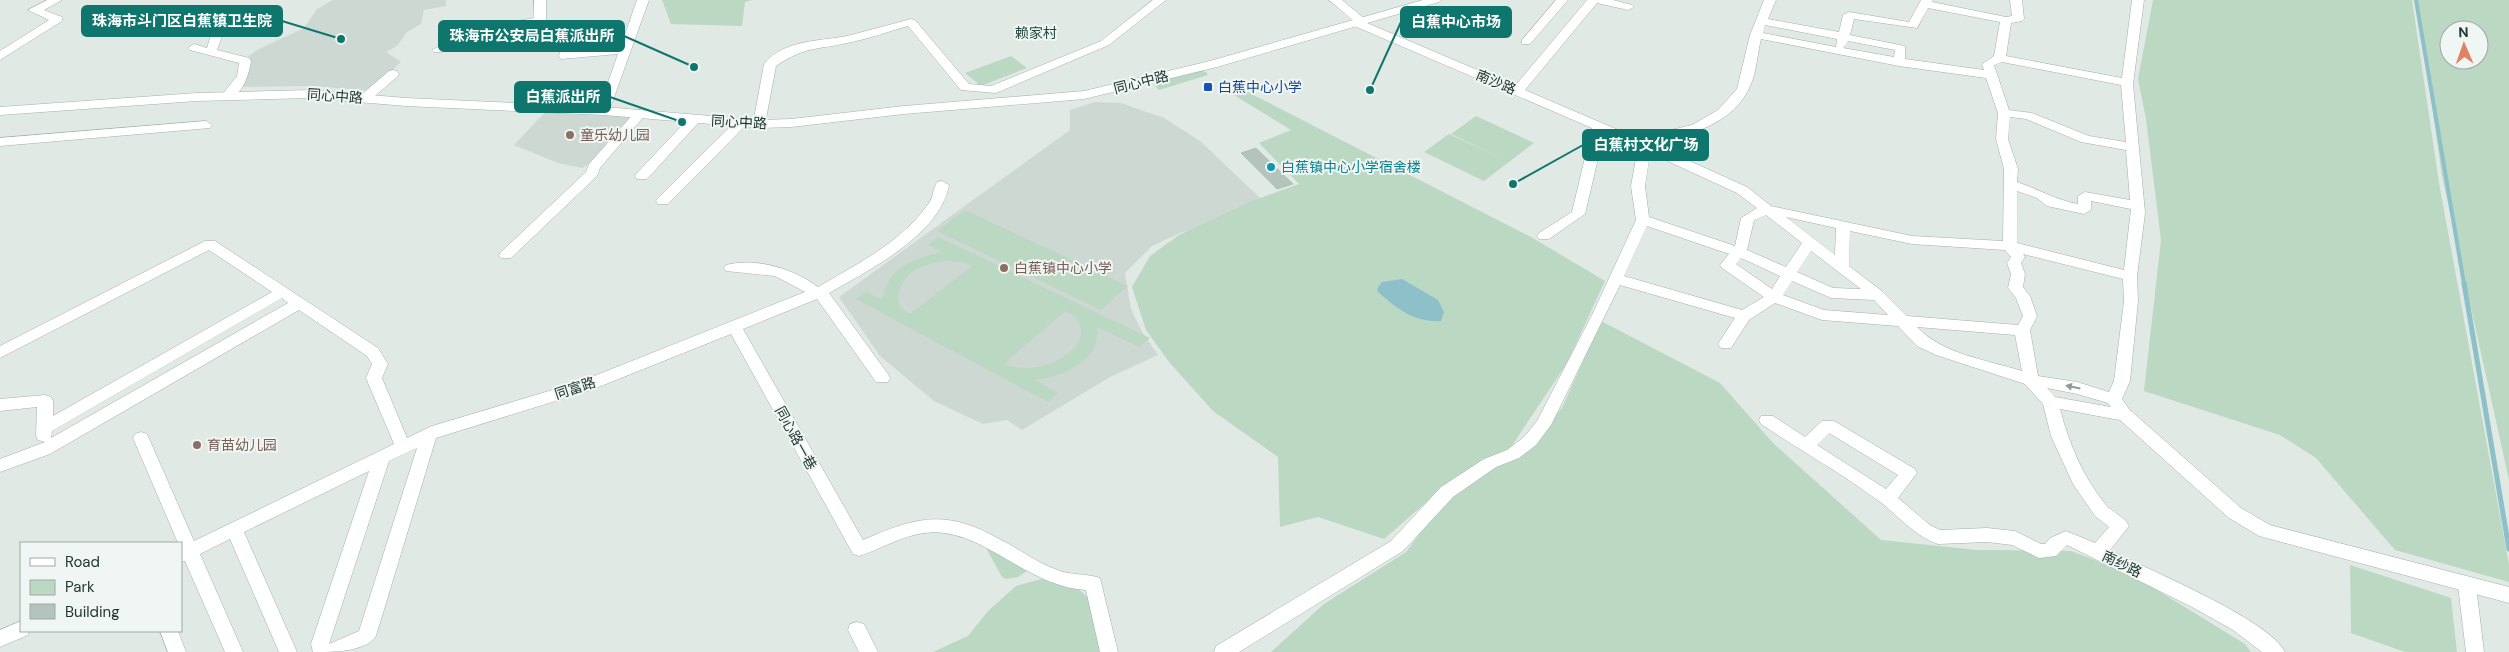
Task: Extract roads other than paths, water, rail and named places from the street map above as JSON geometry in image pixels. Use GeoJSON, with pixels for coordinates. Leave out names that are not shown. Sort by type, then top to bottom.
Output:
{"type":"FeatureCollection","features":[{"type":"Feature","properties":{"kind":"street"},"geometry":{"type":"LineString","coordinates":[[0,56],[58,19],[34,10],[56,0]]}},
{"type":"Feature","properties":{"kind":"street"},"geometry":{"type":"LineString","coordinates":[[540,0],[540,35],[571,32],[565,56],[605,50],[624,50]]}},
{"type":"Feature","properties":{"kind":"street"},"geometry":{"type":"LineString","coordinates":[[604,111],[643,0]]}},
{"type":"Feature","properties":{"kind":"street"},"geometry":{"type":"LineString","coordinates":[[759,124],[770,64],[810,44],[850,39],[911,22],[938,57],[965,87],[992,90],[1104,43],[1160,0]]}},
{"type":"Feature","properties":{"kind":"street","name":"南沙路"},"geometry":{"type":"LineString","coordinates":[[1335,0],[1359,22],[1600,126],[1742,190],[1878,295],[1922,342],[1941,351],[2031,380],[2077,388],[2114,399]]}},
{"type":"Feature","properties":{"kind":"street","name":"同心中路"},"geometry":{"type":"LineString","coordinates":[[0,111],[228,95],[310,94],[604,111],[759,124],[1053,99],[1111,89],[1213,64],[1436,0]]}},
{"type":"Feature","properties":{"kind":"street"},"geometry":{"type":"LineString","coordinates":[[1526,42],[1562,0]]}},
{"type":"Feature","properties":{"kind":"street"},"geometry":{"type":"LineString","coordinates":[[1518,91],[1593,0]]}},
{"type":"Feature","properties":{"kind":"street"},"geometry":{"type":"LineString","coordinates":[[1600,0],[1628,7]]}},
{"type":"Feature","properties":{"kind":"street"},"geometry":{"type":"LineString","coordinates":[[1223,652],[1398,546],[1447,492],[1490,463],[1512,454],[1530,441],[1543,425],[1644,220],[1638,186],[1641,144],[1710,123],[1730,106],[1743,88],[1756,35],[1770,0]]}},
{"type":"Feature","properties":{"kind":"street"},"geometry":{"type":"LineString","coordinates":[[1840,51],[1849,15],[1913,26],[1926,2],[2006,20],[2018,19],[2016,0]]}},
{"type":"Feature","properties":{"kind":"street"},"geometry":{"type":"LineString","coordinates":[[2138,0],[2127,83],[2138,206],[2130,276],[2131,300],[2122,380],[2114,399],[2125,415],[2235,513],[2254,526],[2276,535],[2509,596]]}},
{"type":"Feature","properties":{"kind":"street"},"geometry":{"type":"LineString","coordinates":[[438,50],[478,31],[540,20]]}},
{"type":"Feature","properties":{"kind":"street"},"geometry":{"type":"LineString","coordinates":[[2000,58],[2006,20]]}},
{"type":"Feature","properties":{"kind":"street"},"geometry":{"type":"LineString","coordinates":[[1761,21],[1901,48],[1899,62]]}},
{"type":"Feature","properties":{"kind":"street"},"geometry":{"type":"LineString","coordinates":[[211,52],[218,31]]}},
{"type":"Feature","properties":{"kind":"street"},"geometry":{"type":"LineString","coordinates":[[1756,35],[1899,62],[1992,75]]}},
{"type":"Feature","properties":{"kind":"street"},"geometry":{"type":"LineString","coordinates":[[194,48],[245,61],[243,77],[228,95]]}},
{"type":"Feature","properties":{"kind":"street"},"geometry":{"type":"LineString","coordinates":[[2031,380],[2022,330],[2030,316],[2023,296],[2015,288],[2018,274],[2014,263],[2018,257],[2010,246],[2010,161],[2002,139],[2004,113],[1988,64],[2000,58],[2127,83]]}},
{"type":"Feature","properties":{"kind":"street"},"geometry":{"type":"LineString","coordinates":[[365,98],[393,74]]}},
{"type":"Feature","properties":{"kind":"street"},"geometry":{"type":"LineString","coordinates":[[968,105],[979,88]]}},
{"type":"Feature","properties":{"kind":"street"},"geometry":{"type":"LineString","coordinates":[[2004,113],[2028,116],[2086,139],[2134,146]]}},
{"type":"Feature","properties":{"kind":"street"},"geometry":{"type":"LineString","coordinates":[[506,255],[592,173],[594,166],[640,114]]}},
{"type":"Feature","properties":{"kind":"street"},"geometry":{"type":"LineString","coordinates":[[642,176],[695,119]]}},
{"type":"Feature","properties":{"kind":"street"},"geometry":{"type":"LineString","coordinates":[[663,200],[741,123]]}},
{"type":"Feature","properties":{"kind":"street"},"geometry":{"type":"LineString","coordinates":[[0,142],[206,125]]}},
{"type":"Feature","properties":{"kind":"street"},"geometry":{"type":"LineString","coordinates":[[1544,236],[1578,214],[1600,126]]}},
{"type":"Feature","properties":{"kind":"street"},"geometry":{"type":"LineString","coordinates":[[2011,184],[2042,195],[2052,203],[2084,210],[2085,196],[2138,206]]}},
{"type":"Feature","properties":{"kind":"street","name":"同富路"},"geometry":{"type":"LineString","coordinates":[[186,552],[429,434],[466,420],[585,386],[818,292],[875,260],[916,228],[934,206],[940,196],[942,186]]}},
{"type":"Feature","properties":{"kind":"street"},"geometry":{"type":"LineString","coordinates":[[2022,330],[1822,315],[1774,296],[1727,265],[1739,252],[1748,218],[1768,209],[1912,240],[2010,246],[2130,276]]}},
{"type":"Feature","properties":{"kind":"street"},"geometry":{"type":"LineString","coordinates":[[1644,220],[1739,252],[1830,293],[1878,295]]}},
{"type":"Feature","properties":{"kind":"street"},"geometry":{"type":"LineString","coordinates":[[1842,267],[1843,226]]}},
{"type":"Feature","properties":{"kind":"street"},"geometry":{"type":"LineString","coordinates":[[1726,344],[1744,316],[1774,296],[1810,242]]}},
{"type":"Feature","properties":{"kind":"street"},"geometry":{"type":"LineString","coordinates":[[0,353],[210,244],[373,352],[380,364],[374,378],[403,447]]}},
{"type":"Feature","properties":{"kind":"street"},"geometry":{"type":"LineString","coordinates":[[732,268],[782,272],[818,292],[882,378]]}},
{"type":"Feature","properties":{"kind":"street"},"geometry":{"type":"LineString","coordinates":[[1616,279],[1744,316]]}},
{"type":"Feature","properties":{"kind":"street"},"geometry":{"type":"LineString","coordinates":[[44,428],[282,292]]}},
{"type":"Feature","properties":{"kind":"street"},"geometry":{"type":"LineString","coordinates":[[0,466],[44,450],[299,303]]}},
{"type":"Feature","properties":{"kind":"street","name":"同心路一巷"},"geometry":{"type":"LineString","coordinates":[[734,326],[859,549],[908,530],[934,525],[955,527],[975,534],[1050,577],[1072,583],[1094,584],[1109,652]]}},
{"type":"Feature","properties":{"kind":"street","name":"南纱路"},"geometry":{"type":"LineString","coordinates":[[2031,380],[2050,402],[2059,436],[2079,479],[2101,511],[2120,526],[2097,553],[2204,604],[2264,642],[2276,652]]}},
{"type":"Feature","properties":{"kind":"street"},"geometry":{"type":"LineString","coordinates":[[0,405],[45,401],[44,450]]}},
{"type":"Feature","properties":{"kind":"street"},"geometry":{"type":"LineString","coordinates":[[2050,402],[2125,415]]}},
{"type":"Feature","properties":{"kind":"street"},"geometry":{"type":"LineString","coordinates":[[1767,420],[1888,499],[1924,530],[1938,537],[1987,534],[2015,538],[2039,551],[2050,551],[2056,543],[2066,538],[2079,542],[2097,553]]}},
{"type":"Feature","properties":{"kind":"street"},"geometry":{"type":"LineString","coordinates":[[1807,445],[1828,425],[1909,473],[1888,499]]}},
{"type":"Feature","properties":{"kind":"street"},"geometry":{"type":"LineString","coordinates":[[332,652],[362,645],[367,636],[429,434]]}},
{"type":"Feature","properties":{"kind":"street"},"geometry":{"type":"LineString","coordinates":[[141,438],[186,552],[234,652]]}},
{"type":"Feature","properties":{"kind":"street"},"geometry":{"type":"LineString","coordinates":[[322,652],[320,644],[382,457]]}},
{"type":"Feature","properties":{"kind":"street"},"geometry":{"type":"LineString","coordinates":[[234,529],[288,652]]}},
{"type":"Feature","properties":{"kind":"street"},"geometry":{"type":"LineString","coordinates":[[2467,586],[2475,652]]}},
{"type":"Feature","properties":{"kind":"street"},"geometry":{"type":"LineString","coordinates":[[0,639],[20,629]]}},
{"type":"Feature","properties":{"kind":"street"},"geometry":{"type":"LineString","coordinates":[[857,630],[869,652]]}},
{"type":"Feature","properties":{"kind":"street"},"geometry":{"type":"LineString","coordinates":[[169,632],[177,652]]}},
{"type":"Feature","properties":{"kind":"water"},"geometry":{"type":"Polygon","coordinates":[[[1402,279],[1438,300],[1444,312],[1441,321],[1423,320],[1414,317],[1399,309],[1378,292],[1377,289],[1382,282],[1402,279]]]}},
{"type":"Feature","properties":{"kind":"waterway"},"geometry":{"type":"LineString","coordinates":[[2416,0],[2464,284]]}},
{"type":"Feature","properties":{"kind":"waterway"},"geometry":{"type":"LineString","coordinates":[[2464,283],[2509,549]]}},
{"type":"Feature","properties":{"kind":"place","name":"珠海市斗门区白蕉镇卫生院"},"geometry":{"type":"Point","coordinates":[341,39]}},
{"type":"Feature","properties":{"kind":"place","name":"珠海市公安局白蕉派出所"},"geometry":{"type":"Point","coordinates":[694,67]}},
{"type":"Feature","properties":{"kind":"place","name":"白蕉中心小学"},"geometry":{"type":"Point","coordinates":[1208,87]}},
{"type":"Feature","properties":{"kind":"place","name":"白蕉中心市场"},"geometry":{"type":"Point","coordinates":[1370,90]}},
{"type":"Feature","properties":{"kind":"place","name":"白蕉派出所"},"geometry":{"type":"Point","coordinates":[682,122]}},
{"type":"Feature","properties":{"kind":"place","name":"童乐幼儿园"},"geometry":{"type":"Point","coordinates":[570,135]}},
{"type":"Feature","properties":{"kind":"place","name":"白蕉镇中心小学宿舍楼"},"geometry":{"type":"Point","coordinates":[1271,167]}},
{"type":"Feature","properties":{"kind":"place","name":"白蕉村文化广场"},"geometry":{"type":"Point","coordinates":[1513,184]}},
{"type":"Feature","properties":{"kind":"place","name":"白蕉镇中心小学"},"geometry":{"type":"Point","coordinates":[1004,268]}},
{"type":"Feature","properties":{"kind":"place","name":"育苗幼儿园"},"geometry":{"type":"Point","coordinates":[197,445]}},
{"type":"Feature","properties":{"kind":"district","name":"赖家村"},"geometry":{"type":"Point","coordinates":[1036,33]}}]}
